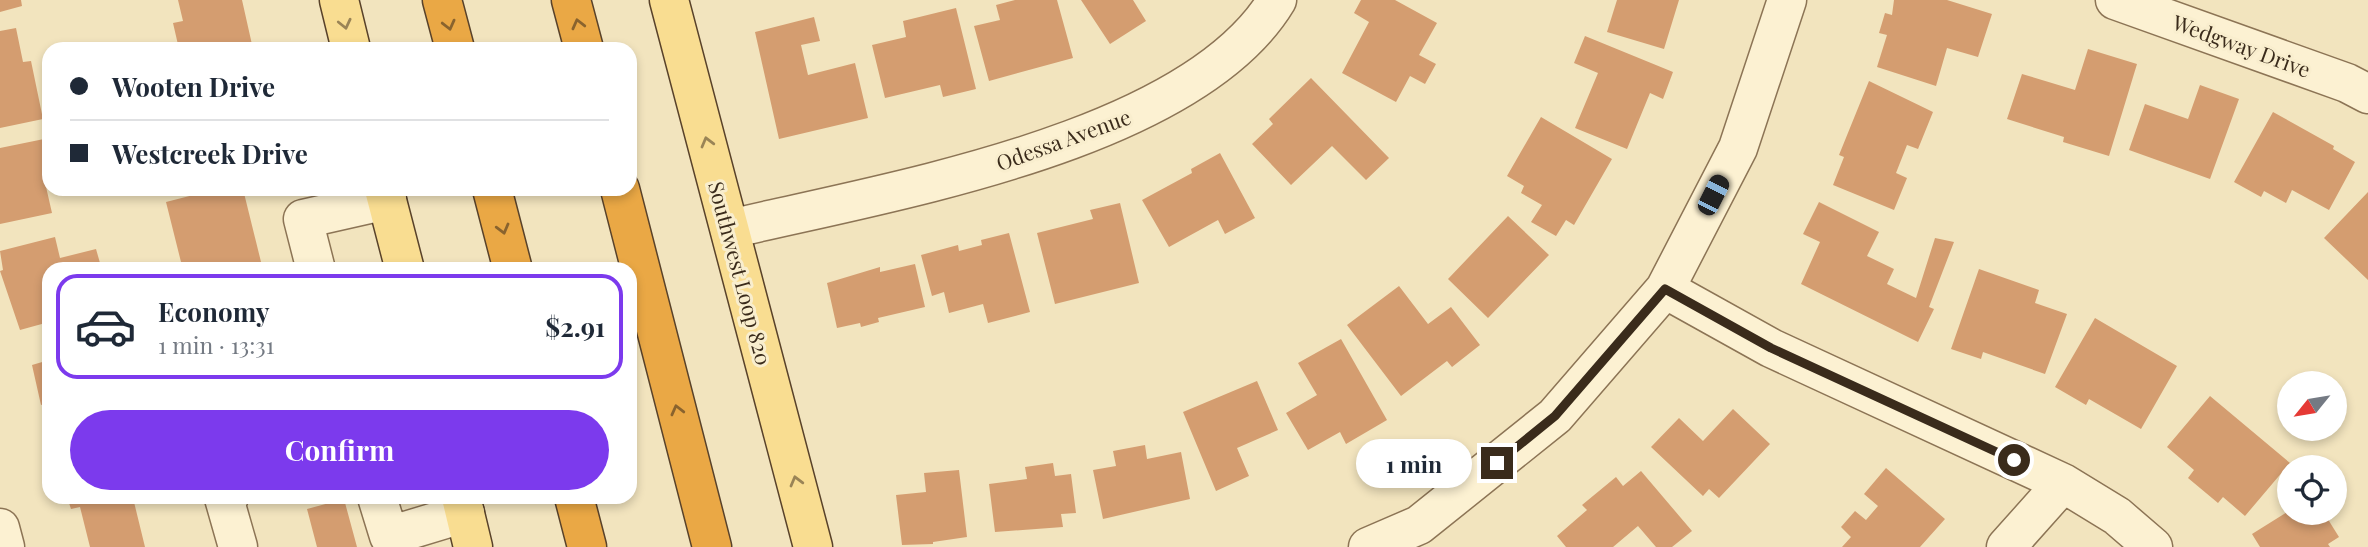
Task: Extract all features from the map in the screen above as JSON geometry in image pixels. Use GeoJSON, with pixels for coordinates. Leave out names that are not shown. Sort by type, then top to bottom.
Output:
{"type":"FeatureCollection","features":[{"type":"Feature","properties":{"kind":"highway"},"geometry":{"type":"LineString","coordinates":[[443,0],[453,42]]}},
{"type":"Feature","properties":{"kind":"highway"},"geometry":{"type":"LineString","coordinates":[[571,0],[582,42]]}},
{"type":"Feature","properties":{"kind":"highway"},"geometry":{"type":"LineString","coordinates":[[494,196],[511,262]]}},
{"type":"Feature","properties":{"kind":"highway"},"geometry":{"type":"LineString","coordinates":[[622,196],[712,547]]}},
{"type":"Feature","properties":{"kind":"main road"},"geometry":{"type":"LineString","coordinates":[[339,0],[349,42]]}},
{"type":"Feature","properties":{"kind":"main road","name":"Southwest Loop 820"},"geometry":{"type":"LineString","coordinates":[[669,0],[813,547]]}},
{"type":"Feature","properties":{"kind":"main road"},"geometry":{"type":"LineString","coordinates":[[386,196],[403,262]]}},
{"type":"Feature","properties":{"kind":"street","name":"Odessa Avenue"},"geometry":{"type":"LineString","coordinates":[[730,229],[1018,159],[1148,108],[1234,52],[1265,21],[1277,0]]}},
{"type":"Feature","properties":{"kind":"street"},"geometry":{"type":"LineString","coordinates":[[1368,547],[1419,526],[1555,416],[1665,289],[1738,148],[1787,0]]}},
{"type":"Feature","properties":{"kind":"street","name":"Wedgway Drive"},"geometry":{"type":"LineString","coordinates":[[2115,0],[2347,83],[2368,94]]}},
{"type":"Feature","properties":{"kind":"street"},"geometry":{"type":"LineString","coordinates":[[314,262],[303,219],[378,196]]}},
{"type":"Feature","properties":{"kind":"street"},"geometry":{"type":"LineString","coordinates":[[1665,289],[1771,348],[2063,483],[2117,516],[2153,547]]}},
{"type":"Feature","properties":{"kind":"street"},"geometry":{"type":"LineString","coordinates":[[2006,547],[2063,483]]}},
{"type":"Feature","properties":{"kind":"street"},"geometry":{"type":"LineString","coordinates":[[226,504],[238,547]]}},
{"type":"Feature","properties":{"kind":"street"},"geometry":{"type":"LineString","coordinates":[[379,504],[389,536],[467,519]]}},
{"type":"Feature","properties":{"kind":"street"},"geometry":{"type":"LineString","coordinates":[[0,528],[5,547]]}},
{"type":"Feature","properties":{"kind":"building"},"geometry":{"type":"Polygon","coordinates":[[[0,0],[21,0],[22,6],[0,12],[0,0]]]}},
{"type":"Feature","properties":{"kind":"building"},"geometry":{"type":"Polygon","coordinates":[[[178,0],[242,0],[251,42],[177,42],[173,23],[183,21],[178,0]]]}},
{"type":"Feature","properties":{"kind":"building"},"geometry":{"type":"Polygon","coordinates":[[[1015,0],[1057,0],[1073,58],[989,81],[974,26],[1000,20],[996,5],[1015,0]]]}},
{"type":"Feature","properties":{"kind":"building"},"geometry":{"type":"Polygon","coordinates":[[[1081,0],[1133,0],[1146,21],[1110,44],[1081,0]]]}},
{"type":"Feature","properties":{"kind":"building"},"geometry":{"type":"Polygon","coordinates":[[[1361,0],[1395,0],[1437,23],[1419,55],[1436,64],[1425,84],[1410,76],[1396,102],[1342,73],[1369,22],[1354,13],[1361,0]]]}},
{"type":"Feature","properties":{"kind":"building"},"geometry":{"type":"Polygon","coordinates":[[[1617,0],[1679,0],[1664,49],[1607,32],[1617,0]]]}},
{"type":"Feature","properties":{"kind":"building"},"geometry":{"type":"Polygon","coordinates":[[[1894,0],[1947,0],[1992,14],[1978,57],[1947,48],[1936,86],[1877,67],[1887,35],[1879,33],[1885,13],[1892,15],[1894,0]]]}},
{"type":"Feature","properties":{"kind":"building"},"geometry":{"type":"Polygon","coordinates":[[[956,8],[976,89],[943,97],[940,85],[885,98],[872,45],[906,37],[903,21],[956,8]]]}},
{"type":"Feature","properties":{"kind":"building"},"geometry":{"type":"Polygon","coordinates":[[[814,17],[820,41],[801,45],[808,75],[855,63],[868,118],[779,139],[755,32],[814,17]]]}},
{"type":"Feature","properties":{"kind":"building"},"geometry":{"type":"Polygon","coordinates":[[[16,28],[23,62],[31,61],[42,119],[0,128],[0,31],[16,28]]]}},
{"type":"Feature","properties":{"kind":"building"},"geometry":{"type":"Polygon","coordinates":[[[1585,36],[1673,72],[1663,99],[1650,93],[1627,149],[1575,128],[1598,73],[1574,63],[1585,36]]]}},
{"type":"Feature","properties":{"kind":"building"},"geometry":{"type":"Polygon","coordinates":[[[2088,49],[2137,64],[2109,156],[2063,142],[2064,137],[2007,119],[2022,74],[2075,90],[2088,49]]]}},
{"type":"Feature","properties":{"kind":"building"},"geometry":{"type":"Polygon","coordinates":[[[1311,78],[1389,158],[1366,180],[1332,146],[1291,185],[1252,144],[1273,124],[1269,119],[1311,78]]]}},
{"type":"Feature","properties":{"kind":"building"},"geometry":{"type":"Polygon","coordinates":[[[1869,81],[1933,112],[1918,149],[1907,145],[1896,173],[1907,178],[1894,210],[1833,185],[1844,157],[1839,155],[1869,81]]]}},
{"type":"Feature","properties":{"kind":"building"},"geometry":{"type":"Polygon","coordinates":[[[2200,85],[2239,99],[2210,179],[2129,150],[2145,104],[2188,119],[2200,85]]]}},
{"type":"Feature","properties":{"kind":"building"},"geometry":{"type":"Polygon","coordinates":[[[2273,112],[2334,146],[2333,149],[2355,162],[2329,210],[2292,190],[2286,203],[2264,191],[2261,197],[2234,182],[2273,112]]]}},
{"type":"Feature","properties":{"kind":"building"},"geometry":{"type":"Polygon","coordinates":[[[1541,117],[1612,159],[1574,225],[1566,220],[1556,236],[1531,222],[1542,205],[1521,193],[1524,186],[1507,176],[1541,117]]]}},
{"type":"Feature","properties":{"kind":"building"},"geometry":{"type":"Polygon","coordinates":[[[42,139],[42,196],[48,196],[52,213],[0,224],[0,148],[42,139]]]}},
{"type":"Feature","properties":{"kind":"building"},"geometry":{"type":"Polygon","coordinates":[[[1220,153],[1255,218],[1225,234],[1218,220],[1169,247],[1142,200],[1192,173],[1191,169],[1220,153]]]}},
{"type":"Feature","properties":{"kind":"building"},"geometry":{"type":"Polygon","coordinates":[[[2368,192],[2368,280],[2324,238],[2368,192]]]}},
{"type":"Feature","properties":{"kind":"building"},"geometry":{"type":"Polygon","coordinates":[[[190,196],[245,196],[261,262],[181,262],[166,202],[190,196]]]}},
{"type":"Feature","properties":{"kind":"building"},"geometry":{"type":"Polygon","coordinates":[[[1819,202],[1879,232],[1867,256],[1894,269],[1887,284],[1916,298],[1935,238],[1954,242],[1929,307],[1934,309],[1918,342],[1801,284],[1820,242],[1803,234],[1819,202]]]}},
{"type":"Feature","properties":{"kind":"building"},"geometry":{"type":"Polygon","coordinates":[[[1120,203],[1139,283],[1055,304],[1037,233],[1093,219],[1090,210],[1120,203]]]}},
{"type":"Feature","properties":{"kind":"building"},"geometry":{"type":"Polygon","coordinates":[[[1508,216],[1549,255],[1488,318],[1448,279],[1508,216]]]}},
{"type":"Feature","properties":{"kind":"building"},"geometry":{"type":"Polygon","coordinates":[[[1009,233],[1030,312],[988,323],[983,304],[949,313],[944,292],[932,296],[921,255],[958,245],[959,251],[982,245],[981,240],[1009,233]]]}},
{"type":"Feature","properties":{"kind":"building"},"geometry":{"type":"Polygon","coordinates":[[[55,237],[60,258],[96,249],[100,262],[42,262],[42,324],[20,330],[0,271],[3,270],[0,251],[55,237]]]}},
{"type":"Feature","properties":{"kind":"building"},"geometry":{"type":"Polygon","coordinates":[[[915,264],[925,307],[878,318],[879,322],[861,327],[860,323],[837,328],[827,283],[880,267],[880,272],[915,264]]]}},
{"type":"Feature","properties":{"kind":"building"},"geometry":{"type":"Polygon","coordinates":[[[1979,269],[2039,290],[2035,303],[2067,314],[2045,374],[1983,352],[1981,359],[1951,349],[1979,269]]]}},
{"type":"Feature","properties":{"kind":"building"},"geometry":{"type":"Polygon","coordinates":[[[1399,286],[1428,324],[1451,307],[1480,345],[1452,367],[1447,361],[1401,396],[1347,325],[1399,286]]]}},
{"type":"Feature","properties":{"kind":"building"},"geometry":{"type":"Polygon","coordinates":[[[2095,318],[2177,366],[2141,429],[2089,399],[2086,405],[2055,387],[2095,318]]]}},
{"type":"Feature","properties":{"kind":"building"},"geometry":{"type":"Polygon","coordinates":[[[1341,339],[1387,420],[1346,444],[1340,432],[1308,450],[1286,413],[1317,395],[1298,363],[1341,339]]]}},
{"type":"Feature","properties":{"kind":"building"},"geometry":{"type":"Polygon","coordinates":[[[42,362],[41,405],[32,365],[42,362]]]}},
{"type":"Feature","properties":{"kind":"building"},"geometry":{"type":"Polygon","coordinates":[[[1257,381],[1278,430],[1237,448],[1249,476],[1216,491],[1183,412],[1257,381]]]}},
{"type":"Feature","properties":{"kind":"building"},"geometry":{"type":"Polygon","coordinates":[[[2210,396],[2280,455],[2277,455],[2277,478],[2245,516],[2223,497],[2218,503],[2188,478],[2194,470],[2167,447],[2210,396]]]}},
{"type":"Feature","properties":{"kind":"building"},"geometry":{"type":"Polygon","coordinates":[[[1733,409],[1770,444],[1719,498],[1709,489],[1703,496],[1651,447],[1679,418],[1703,441],[1733,409]]]}},
{"type":"Feature","properties":{"kind":"building"},"geometry":{"type":"Polygon","coordinates":[[[1145,445],[1147,459],[1181,452],[1190,499],[1103,519],[1093,470],[1116,466],[1113,451],[1145,445]]]}},
{"type":"Feature","properties":{"kind":"building"},"geometry":{"type":"Polygon","coordinates":[[[1053,463],[1055,476],[1071,474],[1076,513],[1061,514],[1063,527],[995,532],[989,484],[1027,479],[1025,467],[1053,463]]]}},
{"type":"Feature","properties":{"kind":"building"},"geometry":{"type":"Polygon","coordinates":[[[1886,468],[1945,519],[1920,547],[1842,547],[1851,537],[1841,527],[1855,511],[1866,520],[1878,506],[1864,494],[1886,468]]]}},
{"type":"Feature","properties":{"kind":"building"},"geometry":{"type":"Polygon","coordinates":[[[959,470],[967,537],[933,544],[902,545],[896,495],[926,492],[924,473],[959,470]]]}},
{"type":"Feature","properties":{"kind":"building"},"geometry":{"type":"Polygon","coordinates":[[[1641,471],[1692,531],[1672,547],[1656,547],[1638,526],[1613,547],[1566,547],[1557,536],[1587,510],[1582,505],[1616,477],[1623,486],[1641,471]]]}},
{"type":"Feature","properties":{"kind":"building"},"geometry":{"type":"Polygon","coordinates":[[[69,504],[134,504],[145,547],[90,547],[80,507],[71,509],[69,504]]]}},
{"type":"Feature","properties":{"kind":"building"},"geometry":{"type":"Polygon","coordinates":[[[326,504],[345,504],[357,547],[317,547],[307,509],[326,504]]]}},
{"type":"Feature","properties":{"kind":"building"},"geometry":{"type":"Polygon","coordinates":[[[2277,518],[2277,525],[2332,525],[2339,537],[2328,544],[2330,547],[2260,547],[2252,534],[2277,518]]]}},
{"type":"Feature","properties":{"kind":"route"},"geometry":{"type":"LineString","coordinates":[[1497,463],[1555,416],[1665,289],[1771,348],[2014,460]]}}]}
